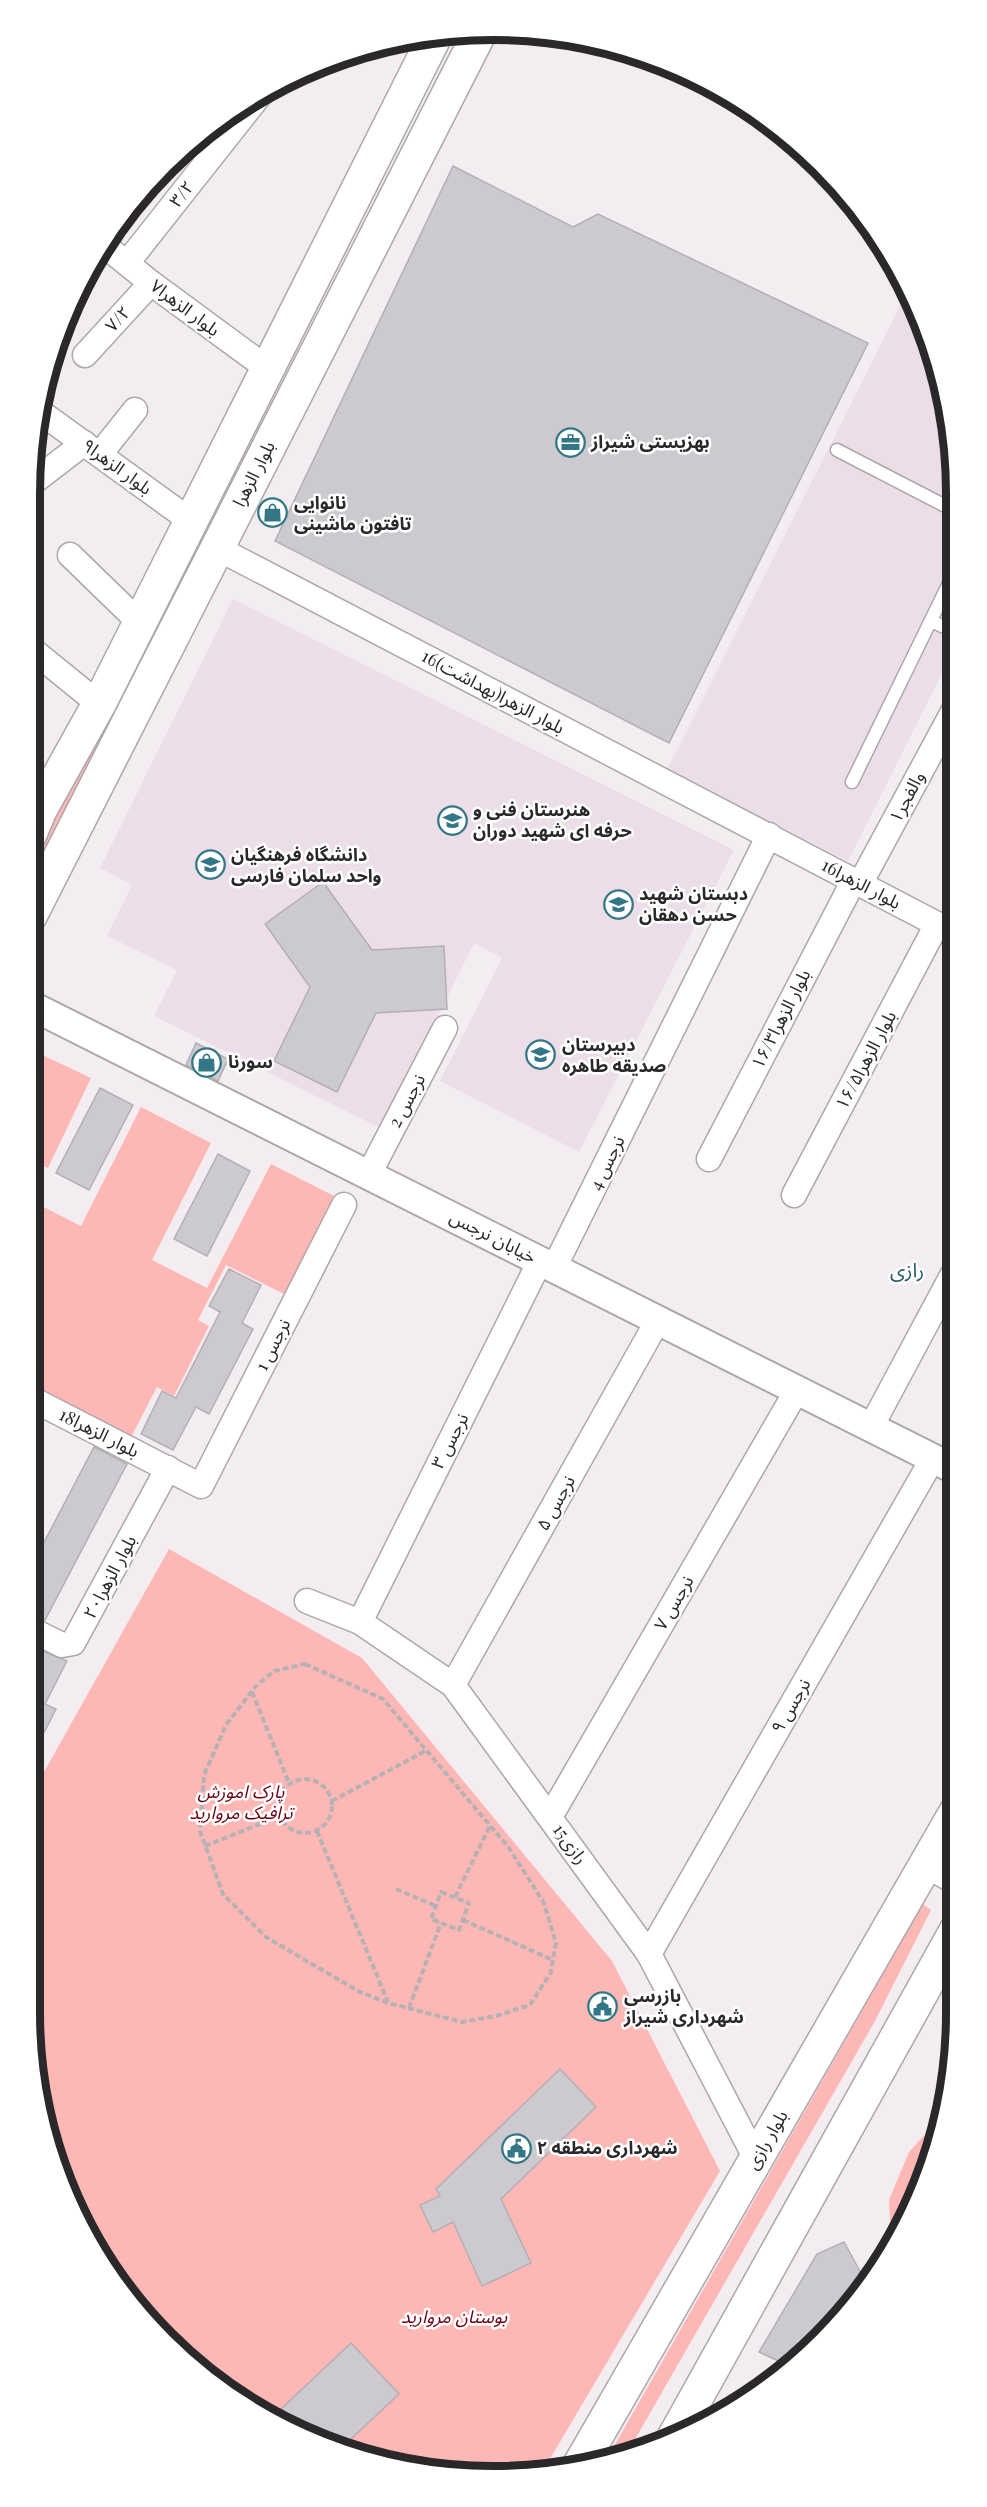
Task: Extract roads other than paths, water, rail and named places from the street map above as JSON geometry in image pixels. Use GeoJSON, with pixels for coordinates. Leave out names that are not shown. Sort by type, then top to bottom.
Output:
{"type":"FeatureCollection","features":[{"type":"Feature","properties":{"kind":"main road","name":"بلوار الزهرا"},"geometry":{"type":"LineString","coordinates":[[40,896],[476,41]]}},
{"type":"Feature","properties":{"kind":"main road","name":"بلوار الزهرا"},"geometry":{"type":"LineString","coordinates":[[40,804],[99,704],[431,45]]}},
{"type":"Feature","properties":{"kind":"main road"},"geometry":{"type":"LineString","coordinates":[[135,631],[160,659]]}},
{"type":"Feature","properties":{"kind":"main road","name":"بلوار رازی"},"geometry":{"type":"LineString","coordinates":[[586,2457],[946,1831]]}},
{"type":"Feature","properties":{"kind":"main road"},"geometry":{"type":"LineString","coordinates":[[928,1862],[946,1872]]}},
{"type":"Feature","properties":{"kind":"main road"},"geometry":{"type":"LineString","coordinates":[[682,2425],[946,1949]]}},
{"type":"Feature","properties":{"kind":"street","name":"۳/۲"},"geometry":{"type":"LineString","coordinates":[[127,263],[243,116]]}},
{"type":"Feature","properties":{"kind":"street","name":"بلوار الزهرا۷"},"geometry":{"type":"LineString","coordinates":[[111,251],[151,283],[268,369]]}},
{"type":"Feature","properties":{"kind":"street","name":"۷/۲"},"geometry":{"type":"LineString","coordinates":[[85,355],[151,283]]}},
{"type":"Feature","properties":{"kind":"street"},"geometry":{"type":"LineString","coordinates":[[41,478],[92,448],[135,410]]}},
{"type":"Feature","properties":{"kind":"street","name":"بلوار الزهرا۹"},"geometry":{"type":"LineString","coordinates":[[47,417],[191,521]]}},
{"type":"Feature","properties":{"kind":"street","name":"16بلوار الزهرا(بهداشت)"},"geometry":{"type":"LineString","coordinates":[[217,548],[769,835]]}},
{"type":"Feature","properties":{"kind":"street"},"geometry":{"type":"LineString","coordinates":[[70,555],[135,631]]}},
{"type":"Feature","properties":{"kind":"street"},"geometry":{"type":"LineString","coordinates":[[40,656],[99,704]]}},
{"type":"Feature","properties":{"kind":"street","name":"والفجر۱"},"geometry":{"type":"LineString","coordinates":[[857,882],[946,724]]}},
{"type":"Feature","properties":{"kind":"street","name":"16بلوار الزهرا"},"geometry":{"type":"LineString","coordinates":[[769,835],[946,929]]}},
{"type":"Feature","properties":{"kind":"street","name":"4 نرجس"},"geometry":{"type":"LineString","coordinates":[[547,1265],[659,1057],[769,835]]}},
{"type":"Feature","properties":{"kind":"street","name":"بلوار الزهرا۱۶/۳"},"geometry":{"type":"LineString","coordinates":[[709,1159],[857,882]]}},
{"type":"Feature","properties":{"kind":"street","name":"بلوار الزهرا۱۶/۵"},"geometry":{"type":"LineString","coordinates":[[794,1195],[946,929]]}},
{"type":"Feature","properties":{"kind":"street","name":"خیابان نرجس"},"geometry":{"type":"LineString","coordinates":[[40,1010],[944,1464]]}},
{"type":"Feature","properties":{"kind":"street","name":"2 نرجس"},"geometry":{"type":"LineString","coordinates":[[369,1174],[445,1028]]}},
{"type":"Feature","properties":{"kind":"street","name":"1 نرجس"},"geometry":{"type":"LineString","coordinates":[[201,1485],[344,1205]]}},
{"type":"Feature","properties":{"kind":"street","name":"نرجس ۳"},"geometry":{"type":"LineString","coordinates":[[360,1622],[547,1265]]}},
{"type":"Feature","properties":{"kind":"street"},"geometry":{"type":"LineString","coordinates":[[871,1427],[946,1287]]}},
{"type":"Feature","properties":{"kind":"street","name":"نرجس ۵"},"geometry":{"type":"LineString","coordinates":[[453,1685],[658,1320]]}},
{"type":"Feature","properties":{"kind":"street","name":"نرجس ۷"},"geometry":{"type":"LineString","coordinates":[[550,1817],[797,1390]]}},
{"type":"Feature","properties":{"kind":"street","name":"18بلوار الزهرا"},"geometry":{"type":"LineString","coordinates":[[40,1403],[201,1485]]}},
{"type":"Feature","properties":{"kind":"street","name":"نرجس ۹"},"geometry":{"type":"LineString","coordinates":[[649,1954],[944,1464]]}},
{"type":"Feature","properties":{"kind":"street","name":"بلوار الزهرا۲۰"},"geometry":{"type":"LineString","coordinates":[[40,1634],[62,1644],[73,1643],[168,1468]]}},
{"type":"Feature","properties":{"kind":"street","name":"15رازی"},"geometry":{"type":"LineString","coordinates":[[307,1601],[360,1622],[453,1685],[649,1954],[756,2159]]}},
{"type":"Feature","properties":{"kind":"lane"},"geometry":{"type":"LineString","coordinates":[[837,450],[946,506]]}},
{"type":"Feature","properties":{"kind":"lane"},"geometry":{"type":"LineString","coordinates":[[852,782],[946,590]]}},
{"type":"Feature","properties":{"kind":"lane"},"geometry":{"type":"LineString","coordinates":[[931,621],[946,628]]}},
{"type":"Feature","properties":{"kind":"place","name":"بهزیستی شیراز"},"geometry":{"type":"Point","coordinates":[570,442]}},
{"type":"Feature","properties":{"kind":"place","name":"نانوایی تافتون ماشینی"},"geometry":{"type":"Point","coordinates":[273,513]}},
{"type":"Feature","properties":{"kind":"place","name":"هنرستان فنی و حرفه ای شهید دوران"},"geometry":{"type":"Point","coordinates":[452,820]}},
{"type":"Feature","properties":{"kind":"place","name":"دانشگاه فرهنگیان واحد سلمان فارسی"},"geometry":{"type":"Point","coordinates":[210,865]}},
{"type":"Feature","properties":{"kind":"place","name":"دبستان شهید حسن دهقان"},"geometry":{"type":"Point","coordinates":[618,904]}},
{"type":"Feature","properties":{"kind":"place","name":"دبیرستان صدیقه طاهره"},"geometry":{"type":"Point","coordinates":[541,1055]}},
{"type":"Feature","properties":{"kind":"place","name":"سورنا"},"geometry":{"type":"Point","coordinates":[207,1062]}},
{"type":"Feature","properties":{"kind":"place","name":"بازرسی شهرداری شیراز"},"geometry":{"type":"Point","coordinates":[603,2006]}},
{"type":"Feature","properties":{"kind":"place","name":"شهرداری منطقه ۲"},"geometry":{"type":"Point","coordinates":[516,2148]}},
{"type":"Feature","properties":{"kind":"district","name":"رازی"},"geometry":{"type":"Point","coordinates":[907,1270]}},
{"type":"Feature","properties":{"kind":"park label","name":"پارک اموزش ترافیک مروارید"},"geometry":{"type":"Point","coordinates":[241,1802]}},
{"type":"Feature","properties":{"kind":"park label","name":"بوستان مروارید"},"geometry":{"type":"Point","coordinates":[454,2317]}}]}
